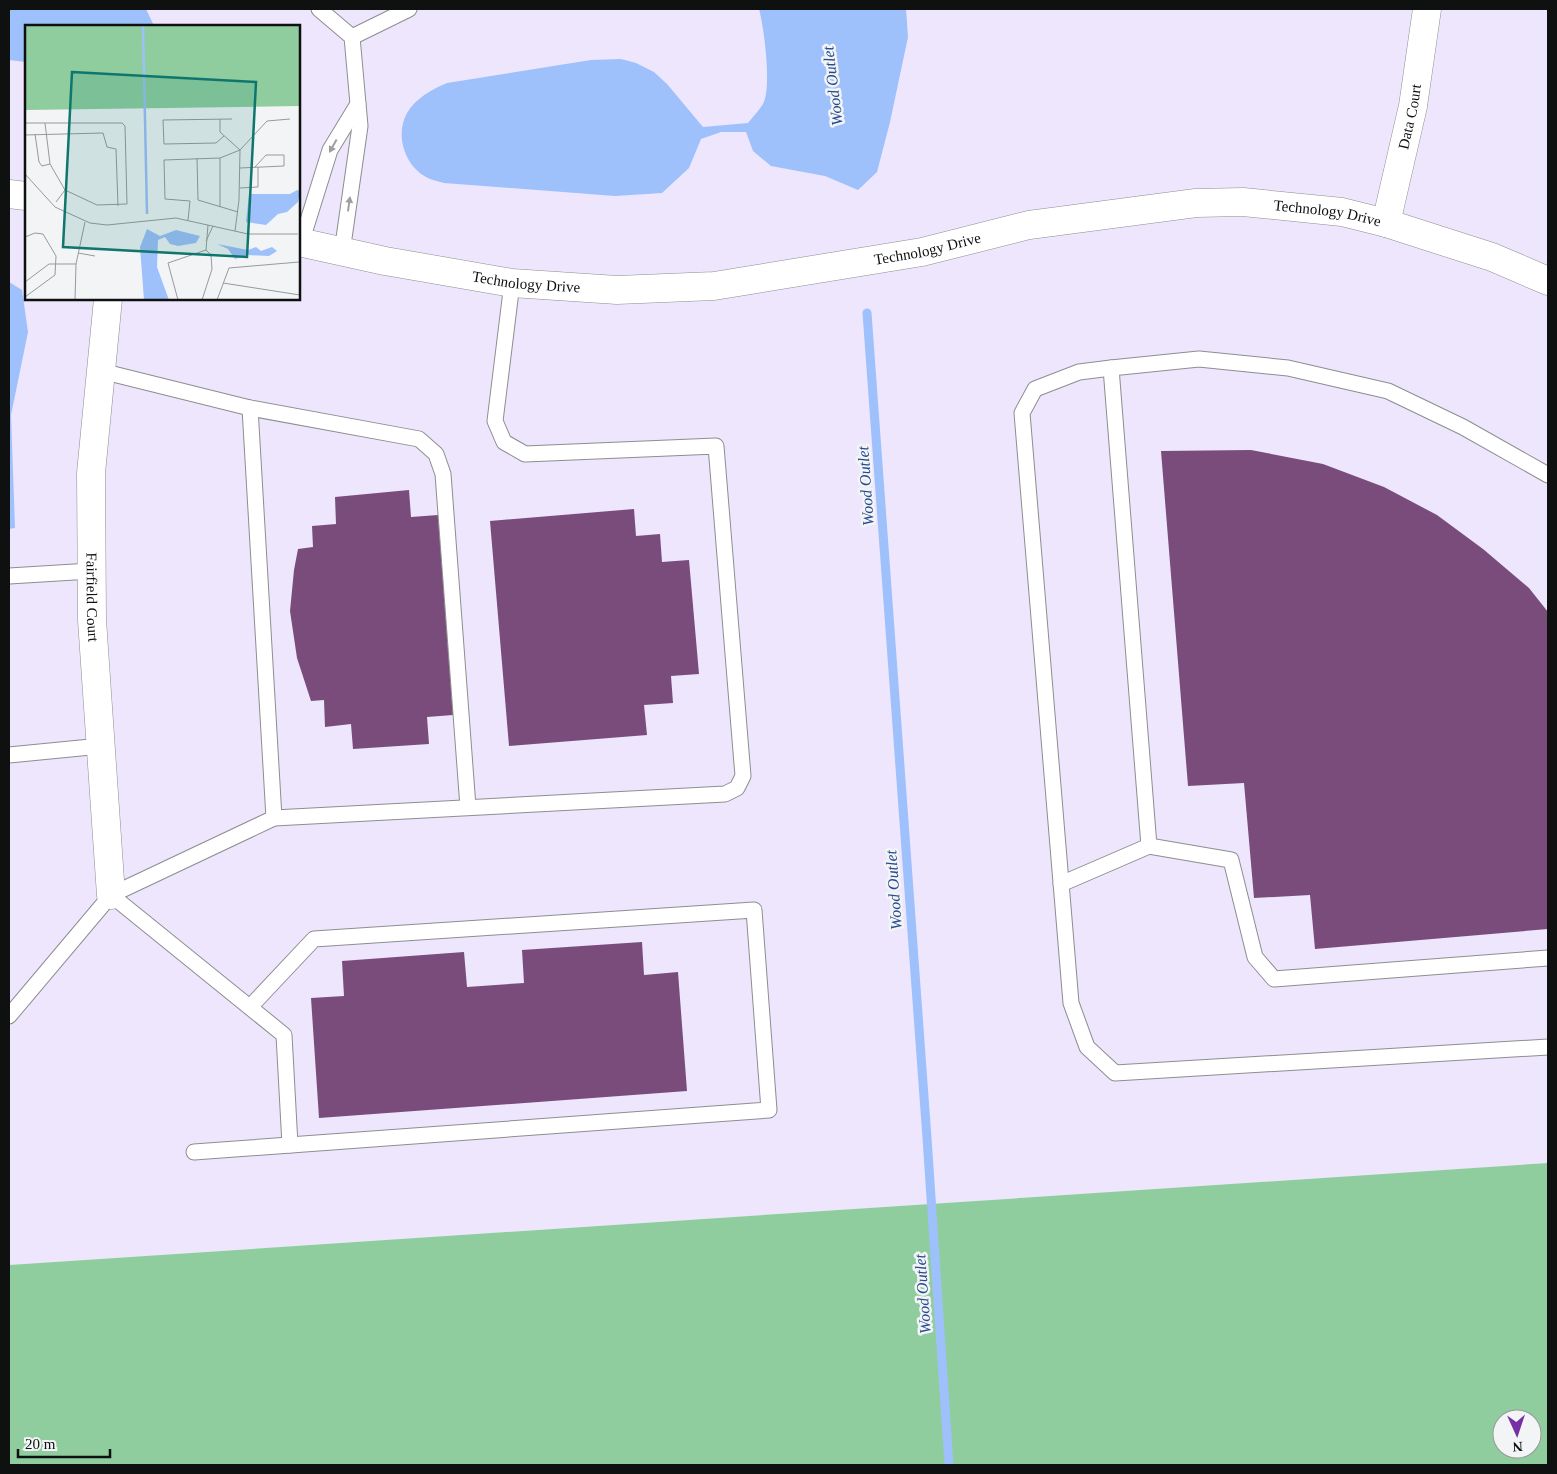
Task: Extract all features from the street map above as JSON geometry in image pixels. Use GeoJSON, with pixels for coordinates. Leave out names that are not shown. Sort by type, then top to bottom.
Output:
{"type":"FeatureCollection","features":[{"type":"Feature","properties":{"kind":"street","name":"Data Court"},"geometry":{"type":"LineString","coordinates":[[1386,223],[1413,106],[1427,9]]}},
{"type":"Feature","properties":{"kind":"street"},"geometry":{"type":"LineString","coordinates":[[9,194],[25,196]]}},
{"type":"Feature","properties":{"kind":"street","name":"Technology Drive"},"geometry":{"type":"LineString","coordinates":[[300,243],[385,261],[512,282],[617,290],[714,286],[922,252],[1029,225],[1196,203],[1243,202],[1342,212],[1386,223],[1492,257],[1548,282]]}},
{"type":"Feature","properties":{"kind":"street","name":"Fairfield Court"},"geometry":{"type":"LineString","coordinates":[[108,300],[91,473],[92,620],[111,895]]}},
{"type":"Feature","properties":{"kind":"lane"},"geometry":{"type":"LineString","coordinates":[[319,9],[352,37],[360,126],[342,252]]}},
{"type":"Feature","properties":{"kind":"lane"},"geometry":{"type":"LineString","coordinates":[[352,37],[409,9]]}},
{"type":"Feature","properties":{"kind":"lane"},"geometry":{"type":"LineString","coordinates":[[300,243],[330,150],[358,104]]}},
{"type":"Feature","properties":{"kind":"lane"},"geometry":{"type":"LineString","coordinates":[[9,1016],[111,895],[274,818],[725,794],[737,788],[743,776],[716,446],[525,454],[504,442],[495,421],[512,282]]}},
{"type":"Feature","properties":{"kind":"lane"},"geometry":{"type":"LineString","coordinates":[[1548,475],[1463,427],[1388,391],[1288,368],[1199,360],[1079,372],[1035,389],[1022,413],[1071,1003],[1087,1047],[1115,1073],[1548,1047]]}},
{"type":"Feature","properties":{"kind":"lane"},"geometry":{"type":"LineString","coordinates":[[1111,368],[1150,846]]}},
{"type":"Feature","properties":{"kind":"lane"},"geometry":{"type":"LineString","coordinates":[[101,371],[250,408],[419,439],[436,454],[443,474],[468,807]]}},
{"type":"Feature","properties":{"kind":"lane"},"geometry":{"type":"LineString","coordinates":[[250,408],[274,818]]}},
{"type":"Feature","properties":{"kind":"lane"},"geometry":{"type":"LineString","coordinates":[[9,576],[92,571]]}},
{"type":"Feature","properties":{"kind":"lane"},"geometry":{"type":"LineString","coordinates":[[9,755],[101,746]]}},
{"type":"Feature","properties":{"kind":"lane"},"geometry":{"type":"LineString","coordinates":[[1061,884],[1150,846],[1231,860],[1255,957],[1274,979],[1548,958]]}},
{"type":"Feature","properties":{"kind":"lane"},"geometry":{"type":"LineString","coordinates":[[111,895],[284,1034],[290,1145]]}},
{"type":"Feature","properties":{"kind":"lane"},"geometry":{"type":"LineString","coordinates":[[194,1152],[769,1110],[754,910],[314,939],[250,1007]]}},
{"type":"Feature","properties":{"kind":"shaded area"},"geometry":{"type":"Polygon","coordinates":[[[9,9],[1548,9],[1548,1163],[9,1265],[9,9]]]}},
{"type":"Feature","properties":{"kind":"green space"},"geometry":{"type":"Polygon","coordinates":[[[1548,1163],[1548,1465],[9,1465],[9,1265],[1548,1163]]]}},
{"type":"Feature","properties":{"kind":"water"},"geometry":{"type":"Polygon","coordinates":[[[9,9],[146,9],[154,25],[25,25],[25,62],[9,60],[9,9]]]}},
{"type":"Feature","properties":{"kind":"water"},"geometry":{"type":"Polygon","coordinates":[[[759,9],[906,9],[908,37],[877,172],[858,190],[825,176],[771,166],[753,151],[746,132],[721,132],[701,139],[689,168],[662,193],[615,196],[444,183],[428,178],[418,172],[407,157],[402,139],[403,121],[415,103],[436,88],[447,83],[591,60],[621,59],[636,63],[654,72],[667,84],[703,127],[748,123],[763,104],[766,96],[765,42],[759,9]]]}},
{"type":"Feature","properties":{"kind":"water"},"geometry":{"type":"Polygon","coordinates":[[[9,282],[22,290],[28,332],[11,415],[15,528],[9,529],[9,282]]]}},
{"type":"Feature","properties":{"kind":"building"},"geometry":{"type":"Polygon","coordinates":[[[1251,450],[1323,464],[1384,487],[1437,515],[1483,549],[1529,588],[1548,612],[1548,929],[1315,949],[1310,895],[1254,898],[1244,783],[1188,786],[1161,451],[1251,450]]]}},
{"type":"Feature","properties":{"kind":"building"},"geometry":{"type":"Polygon","coordinates":[[[409,490],[411,517],[438,515],[453,715],[427,717],[429,744],[353,749],[351,724],[325,727],[324,700],[311,701],[297,658],[290,611],[298,549],[313,547],[312,526],[336,524],[335,497],[409,490]]]}},
{"type":"Feature","properties":{"kind":"building"},"geometry":{"type":"Polygon","coordinates":[[[634,509],[636,536],[660,534],[662,562],[689,560],[699,674],[671,676],[673,703],[644,705],[647,735],[509,746],[490,521],[634,509]]]}},
{"type":"Feature","properties":{"kind":"building"},"geometry":{"type":"Polygon","coordinates":[[[642,942],[644,975],[678,972],[687,1091],[319,1118],[311,998],[344,996],[342,961],[464,952],[467,987],[524,983],[522,950],[642,942]]]}},
{"type":"Feature","properties":{"kind":"waterway","name":"Wood Outlet"},"geometry":{"type":"LineString","coordinates":[[867,313],[949,1465]]}}]}
